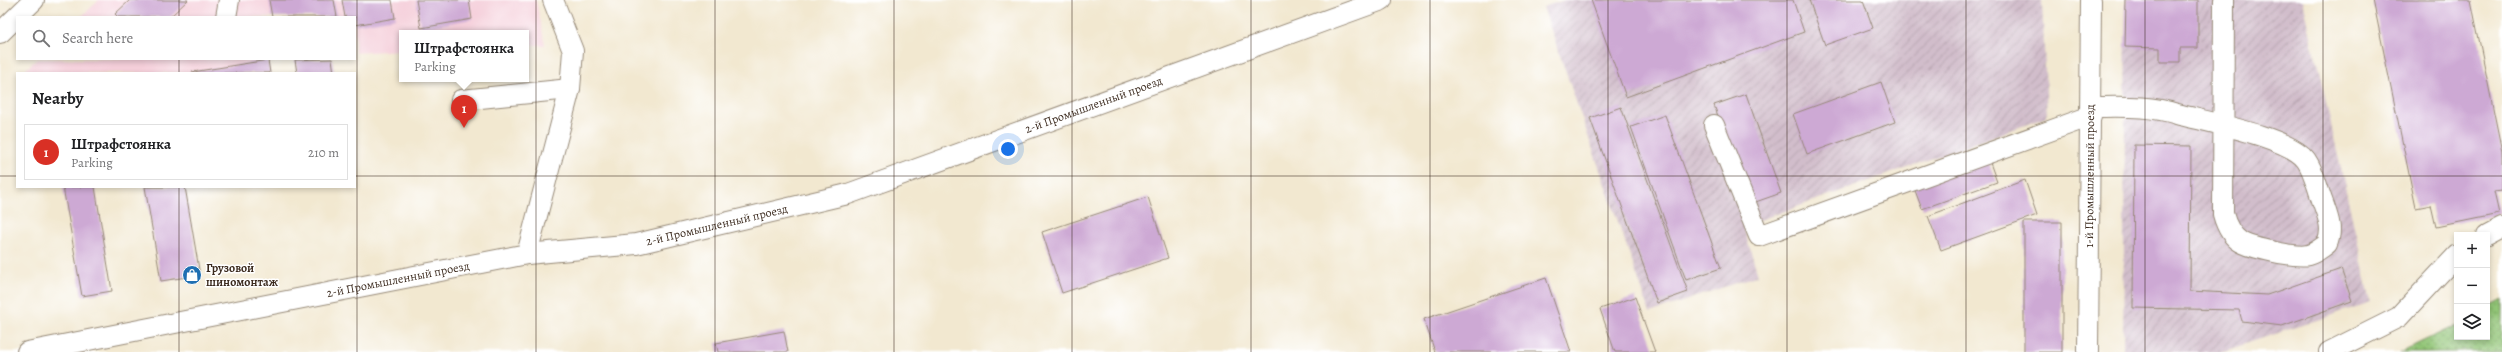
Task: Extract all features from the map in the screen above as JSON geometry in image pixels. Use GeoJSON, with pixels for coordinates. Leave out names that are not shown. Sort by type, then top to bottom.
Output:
{"type":"FeatureCollection","features":[{"type":"Feature","properties":{"kind":"street"},"geometry":{"type":"LineString","coordinates":[[18,16],[34,0]]}},
{"type":"Feature","properties":{"kind":"street"},"geometry":{"type":"LineString","coordinates":[[226,16],[229,0]]}},
{"type":"Feature","properties":{"kind":"street"},"geometry":{"type":"LineString","coordinates":[[527,254],[570,89],[573,51],[553,0]]}},
{"type":"Feature","properties":{"kind":"street","name":"2-й Промышленный проезд"},"geometry":{"type":"LineString","coordinates":[[27,352],[527,254],[636,244],[848,194],[1382,0]]}},
{"type":"Feature","properties":{"kind":"street","name":"1-й Промышленный проезд"},"geometry":{"type":"LineString","coordinates":[[2088,352],[2091,0]]}},
{"type":"Feature","properties":{"kind":"street"},"geometry":{"type":"LineString","coordinates":[[1714,125],[1759,236],[2091,111],[2158,109],[2224,127],[2280,142],[2291,147],[2306,160],[2331,226],[2327,244],[2314,253],[2297,256],[2242,243],[2235,237],[2225,223],[2223,214],[2224,127],[2224,0]]}},
{"type":"Feature","properties":{"kind":"street"},"geometry":{"type":"LineString","coordinates":[[0,33],[16,17]]}},
{"type":"Feature","properties":{"kind":"street"},"geometry":{"type":"LineString","coordinates":[[461,100],[570,89]]}},
{"type":"Feature","properties":{"kind":"street"},"geometry":{"type":"LineString","coordinates":[[2490,234],[2502,228]]}},
{"type":"Feature","properties":{"kind":"street"},"geometry":{"type":"LineString","coordinates":[[2329,352],[2399,316],[2454,258]]}},
{"type":"Feature","properties":{"kind":"shaded area"},"geometry":{"type":"Polygon","coordinates":[[[99,0],[536,0],[545,45],[529,45],[529,30],[399,30],[399,50],[356,53],[356,16],[82,16],[99,0]]]}},
{"type":"Feature","properties":{"kind":"shaded area"},"geometry":{"type":"Polygon","coordinates":[[[1565,0],[2042,0],[2047,117],[1743,226],[1758,275],[1650,313],[1543,7],[1565,0]]]}},
{"type":"Feature","properties":{"kind":"shaded area"},"geometry":{"type":"Polygon","coordinates":[[[2126,0],[2303,0],[2371,302],[2221,352],[2123,352],[2126,0]]]}},
{"type":"Feature","properties":{"kind":"shaded area"},"geometry":{"type":"Polygon","coordinates":[[[36,60],[272,60],[194,72],[23,72],[36,60]]]}},
{"type":"Feature","properties":{"kind":"green space"},"geometry":{"type":"Polygon","coordinates":[[[2502,300],[2502,352],[2400,352],[2454,326],[2454,340],[2490,340],[2490,306],[2502,300]]]}},
{"type":"Feature","properties":{"kind":"building"},"geometry":{"type":"Polygon","coordinates":[[[130,0],[188,0],[171,16],[117,16],[115,14],[130,0]]]}},
{"type":"Feature","properties":{"kind":"building"},"geometry":{"type":"Polygon","coordinates":[[[269,0],[334,0],[337,16],[272,16],[269,0]]]}},
{"type":"Feature","properties":{"kind":"building"},"geometry":{"type":"Polygon","coordinates":[[[342,0],[392,0],[395,18],[356,25],[356,16],[345,16],[342,0]]]}},
{"type":"Feature","properties":{"kind":"building"},"geometry":{"type":"Polygon","coordinates":[[[416,0],[469,0],[472,19],[421,28],[416,0]]]}},
{"type":"Feature","properties":{"kind":"building"},"geometry":{"type":"Polygon","coordinates":[[[1591,0],[1793,0],[1804,32],[1626,97],[1591,0]]]}},
{"type":"Feature","properties":{"kind":"building"},"geometry":{"type":"Polygon","coordinates":[[[1809,0],[1863,0],[1873,28],[1825,45],[1809,0]]]}},
{"type":"Feature","properties":{"kind":"building"},"geometry":{"type":"Polygon","coordinates":[[[2126,0],[2198,0],[2198,48],[2180,48],[2180,62],[2160,62],[2160,48],[2125,47],[2126,0]]]}},
{"type":"Feature","properties":{"kind":"building"},"geometry":{"type":"Polygon","coordinates":[[[2373,0],[2471,0],[2502,152],[2502,191],[2494,192],[2499,214],[2436,227],[2431,205],[2416,208],[2373,0]]]}},
{"type":"Feature","properties":{"kind":"building"},"geometry":{"type":"Polygon","coordinates":[[[268,60],[270,72],[192,72],[268,60]]]}},
{"type":"Feature","properties":{"kind":"building"},"geometry":{"type":"Polygon","coordinates":[[[295,60],[332,60],[334,72],[297,72],[295,60]]]}},
{"type":"Feature","properties":{"kind":"building"},"geometry":{"type":"Polygon","coordinates":[[[1881,82],[1895,122],[1807,154],[1793,114],[1881,82]]]}},
{"type":"Feature","properties":{"kind":"building"},"geometry":{"type":"Polygon","coordinates":[[[1746,94],[1781,193],[1750,204],[1714,105],[1746,94]]]}},
{"type":"Feature","properties":{"kind":"building"},"geometry":{"type":"Polygon","coordinates":[[[1621,107],[1688,292],[1657,303],[1590,118],[1621,107]]]}},
{"type":"Feature","properties":{"kind":"building"},"geometry":{"type":"Polygon","coordinates":[[[1665,115],[1721,268],[1686,280],[1631,127],[1665,115]]]}},
{"type":"Feature","properties":{"kind":"building"},"geometry":{"type":"Polygon","coordinates":[[[2134,145],[2191,146],[2190,291],[2267,295],[2341,269],[2352,301],[2282,326],[2242,321],[2239,310],[2133,308],[2134,145]]]}},
{"type":"Feature","properties":{"kind":"building"},"geometry":{"type":"Polygon","coordinates":[[[1986,152],[1997,182],[1922,209],[1911,180],[1986,152]]]}},
{"type":"Feature","properties":{"kind":"building"},"geometry":{"type":"Polygon","coordinates":[[[2025,180],[2037,215],[1941,250],[1928,216],[2025,180]]]}},
{"type":"Feature","properties":{"kind":"building"},"geometry":{"type":"Polygon","coordinates":[[[63,188],[95,188],[112,291],[82,296],[63,188]]]}},
{"type":"Feature","properties":{"kind":"building"},"geometry":{"type":"Polygon","coordinates":[[[145,188],[185,188],[200,275],[161,281],[145,188]]]}},
{"type":"Feature","properties":{"kind":"building"},"geometry":{"type":"Polygon","coordinates":[[[1148,197],[1168,258],[1062,293],[1042,232],[1148,197]]]}},
{"type":"Feature","properties":{"kind":"building"},"geometry":{"type":"Polygon","coordinates":[[[2024,222],[2062,222],[2062,352],[2024,352],[2024,222]]]}},
{"type":"Feature","properties":{"kind":"building"},"geometry":{"type":"Polygon","coordinates":[[[1546,278],[1571,352],[1435,352],[1424,319],[1546,278]]]}},
{"type":"Feature","properties":{"kind":"building"},"geometry":{"type":"Polygon","coordinates":[[[1635,297],[1655,352],[1615,352],[1600,309],[1635,297]]]}},
{"type":"Feature","properties":{"kind":"building"},"geometry":{"type":"Polygon","coordinates":[[[784,331],[788,352],[718,352],[716,343],[784,331]]]}},
{"type":"Feature","properties":{"kind":"place","name":"Штрафстоянка"},"geometry":{"type":"Point","coordinates":[464,128]}},
{"type":"Feature","properties":{"kind":"place","name":"Грузовой шиномонтаж"},"geometry":{"type":"Point","coordinates":[192,275]}}]}
